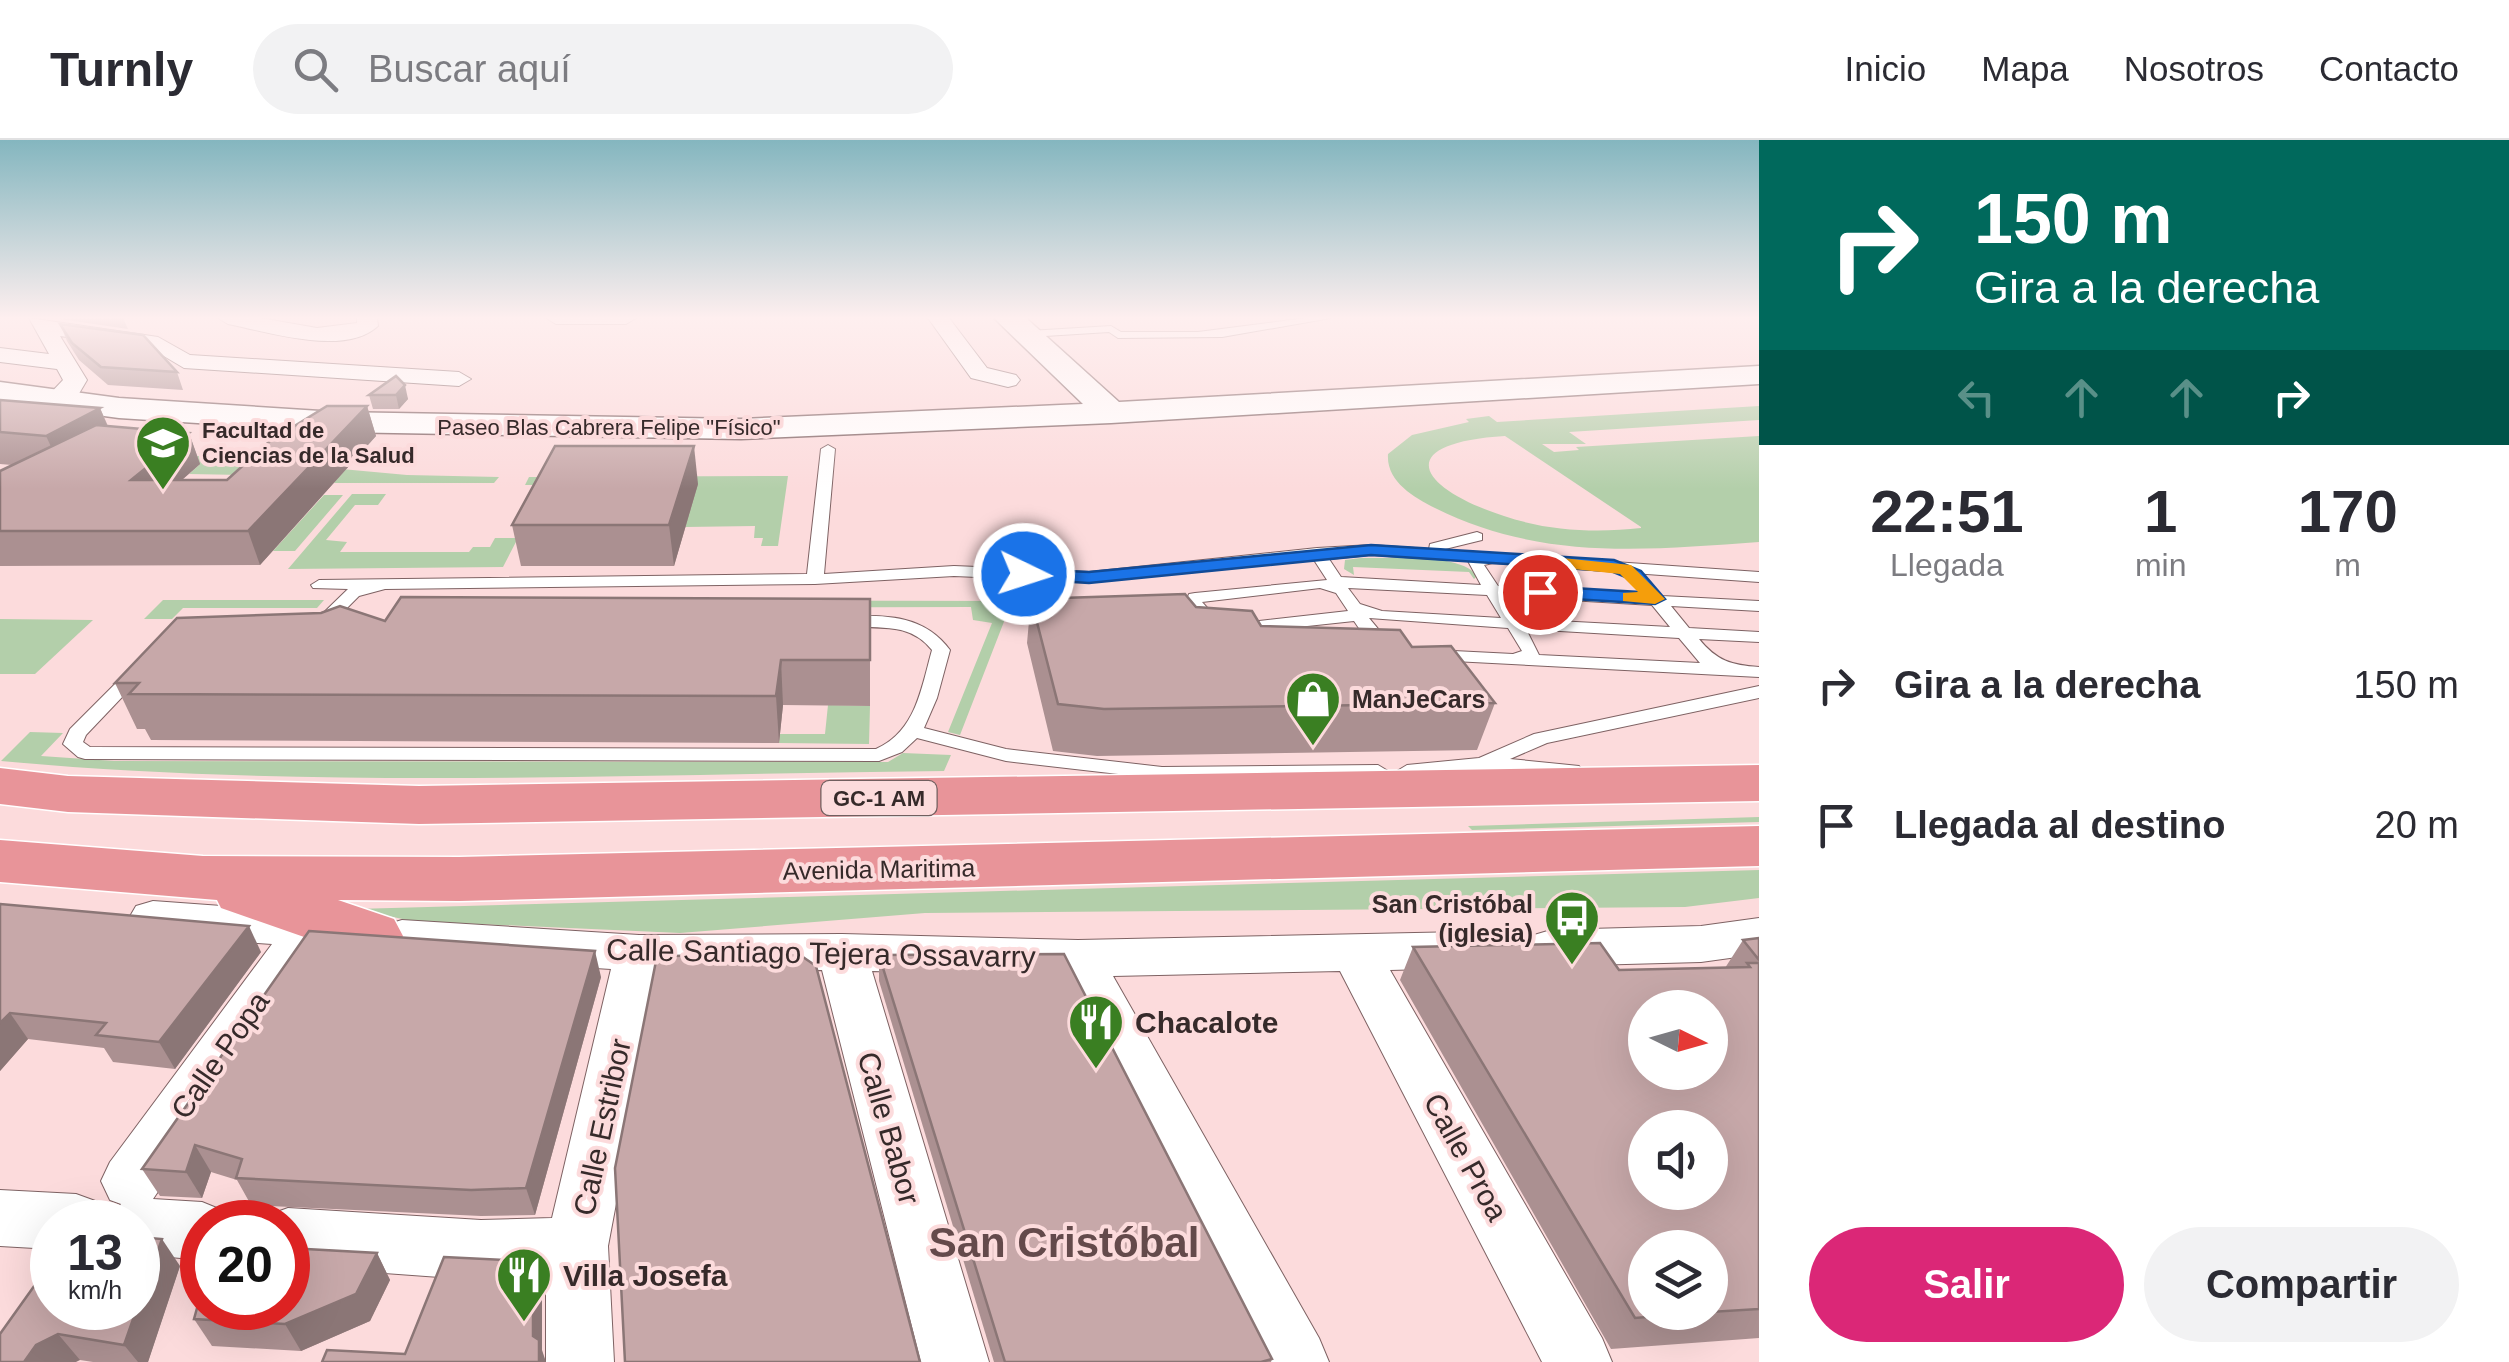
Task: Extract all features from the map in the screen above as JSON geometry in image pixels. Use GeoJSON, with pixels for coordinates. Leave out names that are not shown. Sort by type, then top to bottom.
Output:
{"type":"FeatureCollection","features":[{"type":"Feature","properties":{"kind":"highway","name":"GC-1 AM"},"geometry":{"type":"LineString","coordinates":[[0,786],[68,794],[420,805],[1208,783],[1759,783]]}},
{"type":"Feature","properties":{"kind":"highway","name":"Avenida Maritima"},"geometry":{"type":"LineString","coordinates":[[0,861],[203,878],[459,879],[1759,846]]}},
{"type":"Feature","properties":{"kind":"highway"},"geometry":{"type":"LineString","coordinates":[[203,878],[370,936]]}},
{"type":"Feature","properties":{"kind":"street"},"geometry":{"type":"LineString","coordinates":[[57,399],[74,385],[70,375]]}},
{"type":"Feature","properties":{"kind":"street"},"geometry":{"type":"LineString","coordinates":[[398,375],[459,379]]}},
{"type":"Feature","properties":{"kind":"street"},"geometry":{"type":"LineString","coordinates":[[987,375],[1008,380]]}},
{"type":"Feature","properties":{"kind":"street"},"geometry":{"type":"LineString","coordinates":[[1070,375],[1111,413]]}},
{"type":"Feature","properties":{"kind":"street","name":"Paseo Blas Cabrera Felipe \"Físico\""},"geometry":{"type":"LineString","coordinates":[[799,428],[834,445],[1062,416],[1759,375]]}},
{"type":"Feature","properties":{"kind":"street"},"geometry":{"type":"LineString","coordinates":[[1062,416],[1084,389]]}},
{"type":"Feature","properties":{"kind":"street","name":"Paseo Blas Cabrera Felipe \"Físico\""},"geometry":{"type":"LineString","coordinates":[[0,392],[119,408],[386,424],[799,428],[1111,413]]}},
{"type":"Feature","properties":{"kind":"street","name":"Paseo Blas Cabrera Felipe \"Físico\""},"geometry":{"type":"LineString","coordinates":[[799,428],[827,415],[1062,416],[1132,425],[1179,408]]}},
{"type":"Feature","properties":{"kind":"street","name":"Calle Santiago Tejera Ossavarry"},"geometry":{"type":"LineString","coordinates":[[118,916],[639,953],[842,952],[1078,958],[1701,944],[1759,936]]}},
{"type":"Feature","properties":{"kind":"street","name":"Calle Popa"},"geometry":{"type":"LineString","coordinates":[[137,1200],[308,929]]}},
{"type":"Feature","properties":{"kind":"street","name":"Calle Babor"},"geometry":{"type":"LineString","coordinates":[[842,952],[955,1362]]}},
{"type":"Feature","properties":{"kind":"street","name":"Calle Proa"},"geometry":{"type":"LineString","coordinates":[[1355,952],[1578,1362]]}},
{"type":"Feature","properties":{"kind":"street","name":"Calle Estribor"},"geometry":{"type":"LineString","coordinates":[[580,1362],[576,1246],[639,953]]}},
{"type":"Feature","properties":{"kind":"street"},"geometry":{"type":"LineString","coordinates":[[1078,958],[1295,1362]]}},
{"type":"Feature","properties":{"kind":"street"},"geometry":{"type":"LineString","coordinates":[[0,1218],[30,1220]]}},
{"type":"Feature","properties":{"kind":"street"},"geometry":{"type":"LineString","coordinates":[[310,1238],[480,1250],[576,1246]]}},
{"type":"Feature","properties":{"kind":"lane"},"geometry":{"type":"LineString","coordinates":[[815,579],[834,445]]}},
{"type":"Feature","properties":{"kind":"lane"},"geometry":{"type":"LineString","coordinates":[[1414,553],[1477,537]]}},
{"type":"Feature","properties":{"kind":"lane"},"geometry":{"type":"LineString","coordinates":[[1317,553],[1334,570],[1379,645],[1411,654],[1759,672]]}},
{"type":"Feature","properties":{"kind":"lane"},"geometry":{"type":"LineString","coordinates":[[1317,553],[1326,572],[1340,584]]}},
{"type":"Feature","properties":{"kind":"lane"},"geometry":{"type":"LineString","coordinates":[[320,584],[815,579],[954,571],[1089,578],[1317,553],[1414,553],[1759,577]]}},
{"type":"Feature","properties":{"kind":"lane"},"geometry":{"type":"LineString","coordinates":[[1501,558],[1475,563],[1532,653],[1513,660]]}},
{"type":"Feature","properties":{"kind":"lane"},"geometry":{"type":"LineString","coordinates":[[1614,566],[1635,574],[1707,660],[1730,671]]}},
{"type":"Feature","properties":{"kind":"lane"},"geometry":{"type":"LineString","coordinates":[[326,623],[353,593],[384,584]]}},
{"type":"Feature","properties":{"kind":"lane"},"geometry":{"type":"LineString","coordinates":[[1356,610],[1350,617],[1237,628],[1210,620],[1193,604],[1205,594],[1340,584],[1759,606]]}},
{"type":"Feature","properties":{"kind":"lane"},"geometry":{"type":"LineString","coordinates":[[1356,610],[1380,616],[1759,637]]}},
{"type":"Feature","properties":{"kind":"lane"},"geometry":{"type":"LineString","coordinates":[[144,665],[77,733],[73,744],[86,753],[879,755],[898,749],[915,732],[941,650],[933,638],[900,621],[823,621]]}},
{"type":"Feature","properties":{"kind":"lane"},"geometry":{"type":"LineString","coordinates":[[1483,764],[1542,738],[1759,692]]}},
{"type":"Feature","properties":{"kind":"lane"},"geometry":{"type":"LineString","coordinates":[[915,732],[1047,760],[1162,773],[1208,783],[1428,771],[1483,764],[1759,783]]}},
{"type":"Feature","properties":{"kind":"green space"},"geometry":{"type":"Polygon","coordinates":[[[1759,406],[1759,420],[1569,432],[1586,444],[1542,444],[1554,452],[1579,450],[1576,447],[1759,436],[1759,542],[1634,549],[1554,544],[1515,537],[1427,504],[1402,487],[1391,472],[1388,454],[1412,435],[1469,422],[1466,419],[1489,416],[1497,422],[1759,406]],[[1505,436],[1469,440],[1432,457],[1429,468],[1451,493],[1504,516],[1572,530],[1641,527],[1505,436]]]}},
{"type":"Feature","properties":{"kind":"green space"},"geometry":{"type":"Polygon","coordinates":[[[155,452],[407,475],[499,477],[494,483],[334,483],[338,477],[189,474],[199,465],[155,452]]]}},
{"type":"Feature","properties":{"kind":"green space"},"geometry":{"type":"Polygon","coordinates":[[[788,476],[778,546],[761,546],[763,538],[754,538],[755,526],[685,527],[697,484],[525,485],[529,477],[788,476]]]}},
{"type":"Feature","properties":{"kind":"green space"},"geometry":{"type":"Polygon","coordinates":[[[352,494],[386,494],[378,505],[355,505],[326,540],[347,542],[340,552],[469,552],[473,547],[490,547],[495,538],[518,538],[503,567],[288,569],[352,494]]]}},
{"type":"Feature","properties":{"kind":"green space"},"geometry":{"type":"Polygon","coordinates":[[[324,495],[343,495],[295,551],[273,551],[324,495]]]}},
{"type":"Feature","properties":{"kind":"green space"},"geometry":{"type":"Polygon","coordinates":[[[1345,560],[1440,560],[1468,568],[1477,576],[1474,579],[1469,572],[1353,567],[1354,575],[1344,569],[1345,560]]]}},
{"type":"Feature","properties":{"kind":"green space"},"geometry":{"type":"Polygon","coordinates":[[[163,600],[324,600],[317,608],[183,608],[172,619],[144,619],[163,600]]]}},
{"type":"Feature","properties":{"kind":"green space"},"geometry":{"type":"Polygon","coordinates":[[[430,600],[1012,601],[960,735],[948,732],[992,623],[973,620],[971,607],[426,608],[430,600]]]}},
{"type":"Feature","properties":{"kind":"green space"},"geometry":{"type":"Polygon","coordinates":[[[0,619],[93,620],[35,674],[0,674],[0,619]]]}},
{"type":"Feature","properties":{"kind":"green space"},"geometry":{"type":"Polygon","coordinates":[[[828,705],[870,706],[869,744],[779,743],[780,734],[825,734],[828,705]]]}},
{"type":"Feature","properties":{"kind":"green space"},"geometry":{"type":"Polygon","coordinates":[[[30,732],[63,733],[41,756],[114,761],[888,762],[903,753],[951,755],[944,771],[472,778],[236,775],[1,761],[30,732]]]}},
{"type":"Feature","properties":{"kind":"green space"},"geometry":{"type":"Polygon","coordinates":[[[1759,817],[1759,822],[1472,830],[1468,826],[1759,817]]]}},
{"type":"Feature","properties":{"kind":"green space"},"geometry":{"type":"Polygon","coordinates":[[[1759,870],[1759,898],[1685,907],[925,913],[680,933],[412,921],[355,909],[1759,870]]]}},
{"type":"Feature","properties":{"kind":"building"},"geometry":{"type":"Polygon","coordinates":[[[396,376],[405,385],[396,395],[369,395],[396,376]]]}},
{"type":"Feature","properties":{"kind":"building"},"geometry":{"type":"Polygon","coordinates":[[[0,400],[100,408],[46,436],[0,432],[0,400]]]}},
{"type":"Feature","properties":{"kind":"building"},"geometry":{"type":"Polygon","coordinates":[[[327,406],[367,406],[248,531],[0,531],[0,471],[96,425],[189,433],[131,480],[227,480],[270,441],[327,406]]]}},
{"type":"Feature","properties":{"kind":"building"},"geometry":{"type":"Polygon","coordinates":[[[555,446],[694,446],[669,525],[512,525],[555,446]]]}},
{"type":"Feature","properties":{"kind":"building"},"geometry":{"type":"Polygon","coordinates":[[[1185,594],[1196,607],[1252,611],[1261,626],[1400,630],[1412,647],[1451,646],[1495,703],[1104,709],[1058,704],[1031,599],[1185,594]]]}},
{"type":"Feature","properties":{"kind":"building"},"geometry":{"type":"Polygon","coordinates":[[[401,597],[870,599],[870,660],[781,660],[776,696],[129,694],[139,683],[115,683],[177,618],[321,613],[340,606],[385,621],[401,597]]]}},
{"type":"Feature","properties":{"kind":"building"},"geometry":{"type":"Polygon","coordinates":[[[0,904],[249,926],[159,1042],[96,1035],[106,1023],[10,1013],[0,1023],[0,904]]]}},
{"type":"Feature","properties":{"kind":"building"},"geometry":{"type":"Polygon","coordinates":[[[309,931],[595,951],[526,1188],[471,1190],[236,1178],[242,1159],[195,1145],[186,1172],[142,1169],[309,931]]]}},
{"type":"Feature","properties":{"kind":"building"},"geometry":{"type":"Polygon","coordinates":[[[1759,938],[1759,960],[1743,940],[1759,938]]]}},
{"type":"Feature","properties":{"kind":"building"},"geometry":{"type":"Polygon","coordinates":[[[1600,943],[1619,970],[1750,967],[1747,963],[1759,963],[1759,1309],[1728,1311],[1728,1230],[1628,1230],[1628,1306],[1413,947],[1600,943]]]}},
{"type":"Feature","properties":{"kind":"building"},"geometry":{"type":"Polygon","coordinates":[[[1064,954],[1272,1359],[1005,1362],[879,955],[1064,954]]]}},
{"type":"Feature","properties":{"kind":"building"},"geometry":{"type":"Polygon","coordinates":[[[800,955],[816,966],[920,1362],[625,1362],[615,1168],[657,956],[800,955]]]}},
{"type":"Feature","properties":{"kind":"building"},"geometry":{"type":"Polygon","coordinates":[[[310,1249],[377,1253],[356,1294],[310,1313],[310,1249]]]}},
{"type":"Feature","properties":{"kind":"building"},"geometry":{"type":"Polygon","coordinates":[[[444,1257],[523,1261],[533,1272],[533,1336],[539,1340],[539,1362],[322,1362],[327,1350],[405,1354],[444,1257]]]}},
{"type":"Feature","properties":{"kind":"building"},"geometry":{"type":"Polygon","coordinates":[[[30,1292],[30,1330],[129,1330],[124,1345],[58,1334],[36,1345],[24,1362],[0,1362],[0,1334],[30,1292]]]}},
{"type":"Feature","properties":{"kind":"slow traffic"},"geometry":{"type":"LineString","coordinates":[[1542,561],[1625,569],[1635,574],[1655,599],[1630,597]]}},
{"type":"Feature","properties":{"kind":"place","name":"Facultad de Ciencias de la Salud"},"geometry":{"type":"Point","coordinates":[163,492]}},
{"type":"Feature","properties":{"kind":"place","name":"ManJeCars"},"geometry":{"type":"Point","coordinates":[1313,748]}},
{"type":"Feature","properties":{"kind":"place","name":"San Cristóbal (iglesia)"},"geometry":{"type":"Point","coordinates":[1572,967]}},
{"type":"Feature","properties":{"kind":"place","name":"Chacalote"},"geometry":{"type":"Point","coordinates":[1096,1071]}},
{"type":"Feature","properties":{"kind":"place","name":"Villa Josefa"},"geometry":{"type":"Point","coordinates":[524,1324]}},
{"type":"Feature","properties":{"kind":"district","name":"San Cristóbal"},"geometry":{"type":"Point","coordinates":[1064,1242]}},
{"type":"Feature","properties":{"kind":"route"},"geometry":{"type":"LineString","coordinates":[[1024,574],[1089,578],[1371,550],[1614,566],[1635,574],[1655,599],[1540,592]]}}]}
